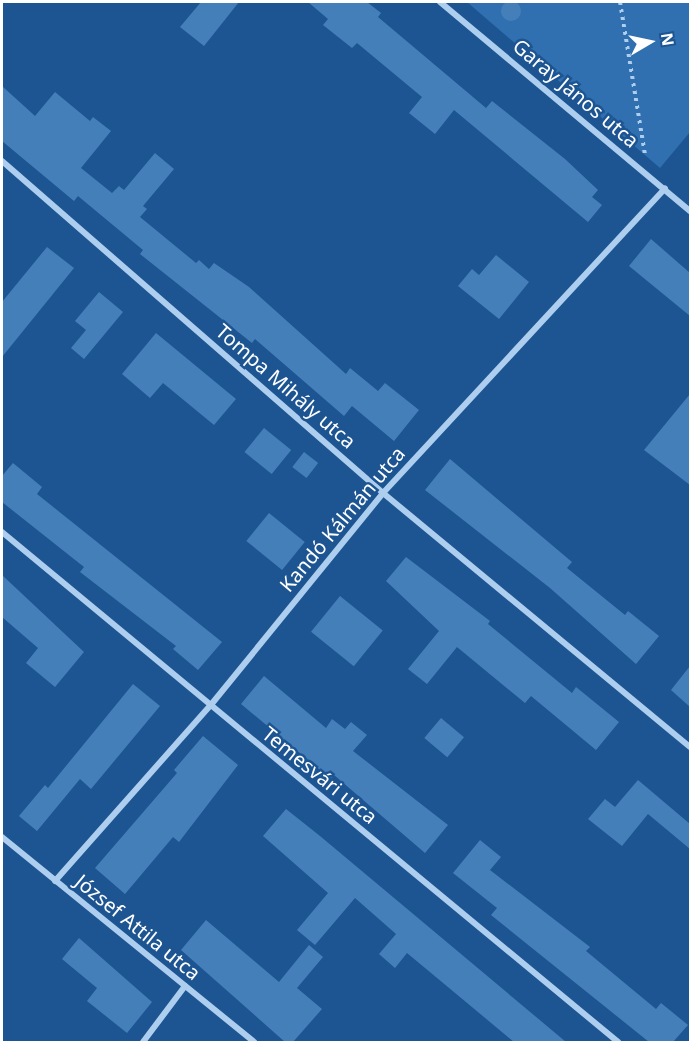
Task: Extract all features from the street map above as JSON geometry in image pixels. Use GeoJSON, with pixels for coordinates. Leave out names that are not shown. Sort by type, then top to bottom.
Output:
{"type":"FeatureCollection","features":[{"type":"Feature","properties":{"kind":"street","name":"Garay János utca"},"geometry":{"type":"LineString","coordinates":[[440,2],[690,211]]}},
{"type":"Feature","properties":{"kind":"street","name":"Tompa Mihály utca"},"geometry":{"type":"LineString","coordinates":[[2,161],[383,492],[690,747]]}},
{"type":"Feature","properties":{"kind":"street","name":"Kandó Kálmán utca"},"geometry":{"type":"LineString","coordinates":[[55,881],[210,706],[383,492],[665,189]]}},
{"type":"Feature","properties":{"kind":"street","name":"Temesvári utca"},"geometry":{"type":"LineString","coordinates":[[2,532],[618,1042]]}},
{"type":"Feature","properties":{"kind":"street","name":"József Attila utca"},"geometry":{"type":"LineString","coordinates":[[2,837],[254,1042]]}},
{"type":"Feature","properties":{"kind":"street"},"geometry":{"type":"LineString","coordinates":[[143,1042],[185,986]]}},
{"type":"Feature","properties":{"kind":"path"},"geometry":{"type":"LineString","coordinates":[[620,2],[645,156]]}},
{"type":"Feature","properties":{"kind":"shaded area"},"geometry":{"type":"Polygon","coordinates":[[[467,2],[690,2],[690,132],[660,168],[467,2]]]}},
{"type":"Feature","properties":{"kind":"building"},"geometry":{"type":"Polygon","coordinates":[[[511,1],[518,4],[521,11],[518,18],[511,21],[504,18],[501,11],[504,4],[511,1]]]}},
{"type":"Feature","properties":{"kind":"building"},"geometry":{"type":"Polygon","coordinates":[[[201,2],[239,2],[204,46],[180,27],[201,2]]]}},
{"type":"Feature","properties":{"kind":"building"},"geometry":{"type":"Polygon","coordinates":[[[308,2],[367,2],[381,13],[378,17],[486,108],[492,101],[565,159],[598,190],[592,197],[602,205],[588,222],[454,110],[435,134],[409,113],[422,97],[357,43],[352,48],[323,25],[328,19],[308,2]]]}},
{"type":"Feature","properties":{"kind":"building"},"geometry":{"type":"Polygon","coordinates":[[[2,86],[35,116],[55,92],[90,121],[93,117],[111,131],[81,168],[112,193],[119,186],[124,190],[155,153],[174,169],[143,206],[147,209],[140,217],[196,263],[199,260],[209,269],[214,263],[249,287],[346,374],[350,368],[378,391],[385,383],[419,410],[394,441],[352,406],[344,416],[255,339],[252,343],[140,254],[143,250],[78,196],[74,201],[2,141],[2,86]]]}},
{"type":"Feature","properties":{"kind":"building"},"geometry":{"type":"Polygon","coordinates":[[[651,239],[690,273],[690,316],[629,266],[651,239]]]}},
{"type":"Feature","properties":{"kind":"building"},"geometry":{"type":"Polygon","coordinates":[[[47,247],[74,268],[2,357],[2,302],[47,247]]]}},
{"type":"Feature","properties":{"kind":"building"},"geometry":{"type":"Polygon","coordinates":[[[496,255],[529,282],[499,319],[458,286],[472,269],[479,275],[496,255]]]}},
{"type":"Feature","properties":{"kind":"building"},"geometry":{"type":"Polygon","coordinates":[[[99,292],[123,312],[84,359],[71,348],[86,330],[75,321],[99,292]]]}},
{"type":"Feature","properties":{"kind":"building"},"geometry":{"type":"Polygon","coordinates":[[[156,333],[236,399],[214,425],[163,383],[150,398],[122,374],[156,333]]]}},
{"type":"Feature","properties":{"kind":"building"},"geometry":{"type":"Polygon","coordinates":[[[690,394],[690,485],[644,450],[690,394]]]}},
{"type":"Feature","properties":{"kind":"building"},"geometry":{"type":"Polygon","coordinates":[[[264,428],[291,450],[272,474],[244,452],[264,428]]]}},
{"type":"Feature","properties":{"kind":"building"},"geometry":{"type":"Polygon","coordinates":[[[304,452],[318,463],[306,478],[292,467],[304,452]]]}},
{"type":"Feature","properties":{"kind":"building"},"geometry":{"type":"Polygon","coordinates":[[[450,459],[572,562],[567,568],[625,615],[628,611],[659,636],[636,664],[550,588],[425,490],[450,459]]]}},
{"type":"Feature","properties":{"kind":"building"},"geometry":{"type":"Polygon","coordinates":[[[13,463],[42,487],[37,494],[222,642],[198,670],[173,649],[176,646],[80,572],[84,567],[2,502],[2,476],[13,463]]]}},
{"type":"Feature","properties":{"kind":"building"},"geometry":{"type":"Polygon","coordinates":[[[269,513],[305,542],[282,570],[246,541],[269,513]]]}},
{"type":"Feature","properties":{"kind":"building"},"geometry":{"type":"Polygon","coordinates":[[[406,557],[490,621],[488,624],[572,693],[576,687],[619,722],[596,750],[531,696],[525,703],[457,647],[427,684],[408,669],[439,631],[386,581],[406,557]]]}},
{"type":"Feature","properties":{"kind":"building"},"geometry":{"type":"Polygon","coordinates":[[[2,575],[84,652],[55,687],[26,663],[38,648],[2,617],[2,575]]]}},
{"type":"Feature","properties":{"kind":"building"},"geometry":{"type":"Polygon","coordinates":[[[340,596],[383,631],[354,666],[311,632],[340,596]]]}},
{"type":"Feature","properties":{"kind":"building"},"geometry":{"type":"Polygon","coordinates":[[[690,666],[690,707],[671,690],[690,666]]]}},
{"type":"Feature","properties":{"kind":"building"},"geometry":{"type":"Polygon","coordinates":[[[264,676],[326,728],[332,719],[345,729],[351,722],[367,735],[353,751],[448,825],[425,853],[334,775],[331,779],[241,704],[264,676]]]}},
{"type":"Feature","properties":{"kind":"building"},"geometry":{"type":"Polygon","coordinates":[[[133,684],[160,706],[91,789],[80,779],[37,831],[19,816],[45,785],[48,788],[133,684]]]}},
{"type":"Feature","properties":{"kind":"building"},"geometry":{"type":"Polygon","coordinates":[[[441,718],[464,737],[447,757],[424,738],[441,718]]]}},
{"type":"Feature","properties":{"kind":"building"},"geometry":{"type":"Polygon","coordinates":[[[203,736],[238,765],[179,842],[173,837],[125,894],[95,868],[177,773],[174,770],[203,736]]]}},
{"type":"Feature","properties":{"kind":"building"},"geometry":{"type":"Polygon","coordinates":[[[638,780],[690,824],[690,849],[648,814],[622,846],[588,819],[605,799],[615,807],[638,780]]]}},
{"type":"Feature","properties":{"kind":"building"},"geometry":{"type":"Polygon","coordinates":[[[286,809],[566,1042],[514,1042],[407,953],[395,968],[379,954],[396,934],[355,898],[315,945],[297,930],[328,893],[263,836],[286,809]]]}},
{"type":"Feature","properties":{"kind":"building"},"geometry":{"type":"Polygon","coordinates":[[[480,840],[501,857],[490,870],[590,947],[586,951],[656,1009],[661,1003],[688,1025],[673,1042],[649,1042],[491,915],[497,908],[453,873],[480,840]]]}},
{"type":"Feature","properties":{"kind":"building"},"geometry":{"type":"Polygon","coordinates":[[[206,920],[279,982],[309,945],[323,957],[297,988],[322,1009],[293,1042],[285,1042],[181,950],[206,920]]]}},
{"type":"Feature","properties":{"kind":"building"},"geometry":{"type":"Polygon","coordinates":[[[79,938],[152,1002],[127,1033],[87,1001],[97,988],[62,959],[79,938]]]}}]}
